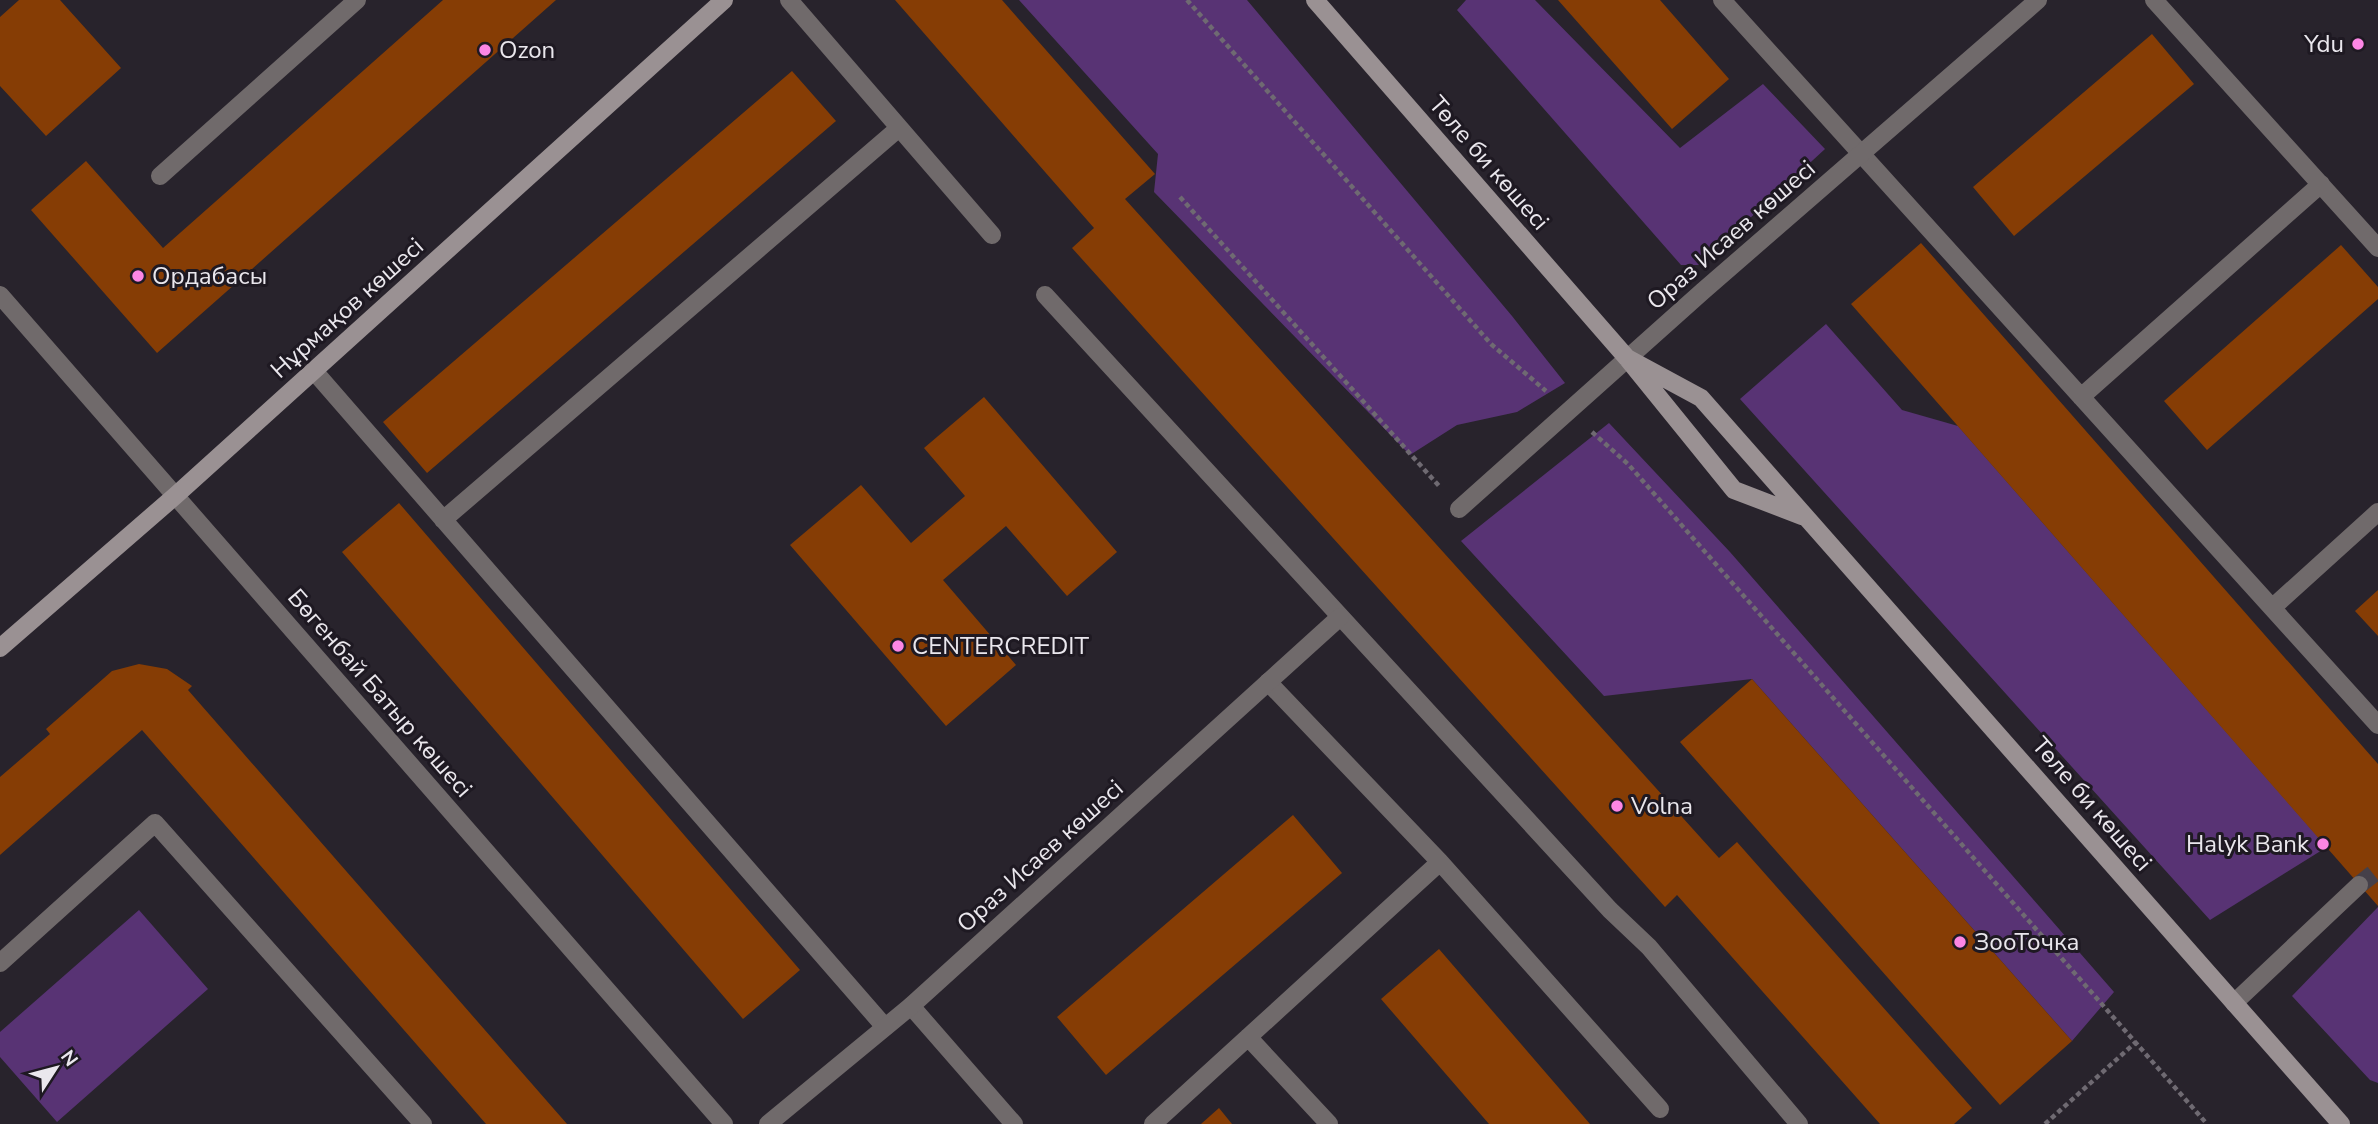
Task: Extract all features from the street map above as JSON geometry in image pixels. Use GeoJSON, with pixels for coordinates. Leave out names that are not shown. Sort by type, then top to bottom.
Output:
{"type":"FeatureCollection","features":[{"type":"Feature","properties":{"kind":"main road","name":"Нұрмақов көшесі"},"geometry":{"type":"LineString","coordinates":[[0,649],[175,496],[724,0]]}},
{"type":"Feature","properties":{"kind":"main road","name":"Төле би көшесі"},"geometry":{"type":"LineString","coordinates":[[1314,0],[1627,358],[1734,490],[1805,517]]}},
{"type":"Feature","properties":{"kind":"main road","name":"Төле би көшесі"},"geometry":{"type":"LineString","coordinates":[[1627,358],[1701,398],[2341,1124]]}},
{"type":"Feature","properties":{"kind":"street"},"geometry":{"type":"LineString","coordinates":[[160,176],[357,0]]}},
{"type":"Feature","properties":{"kind":"street"},"geometry":{"type":"LineString","coordinates":[[789,0],[992,235]]}},
{"type":"Feature","properties":{"kind":"street"},"geometry":{"type":"LineString","coordinates":[[1722,0],[2378,725]]}},
{"type":"Feature","properties":{"kind":"street","name":"Ораз Исаев көшесі"},"geometry":{"type":"LineString","coordinates":[[1460,509],[1627,358],[2038,0]]}},
{"type":"Feature","properties":{"kind":"street"},"geometry":{"type":"LineString","coordinates":[[2154,0],[2378,248]]}},
{"type":"Feature","properties":{"kind":"street"},"geometry":{"type":"LineString","coordinates":[[443,520],[899,128]]}},
{"type":"Feature","properties":{"kind":"street"},"geometry":{"type":"LineString","coordinates":[[2081,397],[2321,184]]}},
{"type":"Feature","properties":{"kind":"street","name":"Бөгенбай Батыр көшесі"},"geometry":{"type":"LineString","coordinates":[[0,295],[724,1124]]}},
{"type":"Feature","properties":{"kind":"street"},"geometry":{"type":"LineString","coordinates":[[1045,295],[1610,910],[1649,947],[1799,1124]]}},
{"type":"Feature","properties":{"kind":"street"},"geometry":{"type":"LineString","coordinates":[[314,371],[885,1027]]}},
{"type":"Feature","properties":{"kind":"street"},"geometry":{"type":"LineString","coordinates":[[2272,608],[2378,512]]}},
{"type":"Feature","properties":{"kind":"street","name":"Ораз Исаев көшесі"},"geometry":{"type":"LineString","coordinates":[[768,1124],[911,1006],[1340,617]]}},
{"type":"Feature","properties":{"kind":"street"},"geometry":{"type":"LineString","coordinates":[[1268,682],[1440,862],[1660,1109]]}},
{"type":"Feature","properties":{"kind":"street"},"geometry":{"type":"LineString","coordinates":[[0,963],[155,823],[423,1124]]}},
{"type":"Feature","properties":{"kind":"street"},"geometry":{"type":"LineString","coordinates":[[1153,1124],[1440,862]]}},
{"type":"Feature","properties":{"kind":"street"},"geometry":{"type":"LineString","coordinates":[[2234,1003],[2360,885]]}},
{"type":"Feature","properties":{"kind":"street"},"geometry":{"type":"LineString","coordinates":[[911,1006],[1014,1124]]}},
{"type":"Feature","properties":{"kind":"street"},"geometry":{"type":"LineString","coordinates":[[1248,1037],[1329,1124]]}},
{"type":"Feature","properties":{"kind":"path"},"geometry":{"type":"LineString","coordinates":[[1187,0],[1492,344],[1628,464],[2207,1124]]}},
{"type":"Feature","properties":{"kind":"path"},"geometry":{"type":"LineString","coordinates":[[1180,197],[1460,509]]}},
{"type":"Feature","properties":{"kind":"path"},"geometry":{"type":"LineString","coordinates":[[2045,1124],[2136,1042]]}},
{"type":"Feature","properties":{"kind":"shaded area"},"geometry":{"type":"Polygon","coordinates":[[[1019,0],[1247,0],[1565,383],[1517,412],[1457,425],[1410,455],[1154,192],[1158,154],[1019,0]]]}},
{"type":"Feature","properties":{"kind":"shaded area"},"geometry":{"type":"Polygon","coordinates":[[[1466,0],[1535,0],[1680,148],[1763,84],[1825,149],[1699,265],[1681,265],[1457,10],[1466,0]]]}},
{"type":"Feature","properties":{"kind":"shaded area"},"geometry":{"type":"Polygon","coordinates":[[[1826,324],[1902,410],[1958,426],[2327,847],[2210,920],[1740,399],[1826,324]]]}},
{"type":"Feature","properties":{"kind":"shaded area"},"geometry":{"type":"Polygon","coordinates":[[[1609,423],[1730,552],[2114,992],[2072,1041],[1752,679],[1604,696],[1461,541],[1609,423]]]}},
{"type":"Feature","properties":{"kind":"shaded area"},"geometry":{"type":"Polygon","coordinates":[[[2378,907],[2378,1083],[2370,1080],[2292,996],[2378,907]]]}},
{"type":"Feature","properties":{"kind":"shaded area"},"geometry":{"type":"Polygon","coordinates":[[[139,910],[208,989],[57,1122],[0,1057],[0,1032],[139,910]]]}},
{"type":"Feature","properties":{"kind":"building"},"geometry":{"type":"Polygon","coordinates":[[[19,0],[60,0],[121,68],[46,136],[0,86],[0,17],[19,0]]]}},
{"type":"Feature","properties":{"kind":"building"},"geometry":{"type":"Polygon","coordinates":[[[443,0],[556,0],[157,353],[31,210],[86,161],[163,248],[443,0]]]}},
{"type":"Feature","properties":{"kind":"building"},"geometry":{"type":"Polygon","coordinates":[[[895,0],[1002,0],[1155,174],[1125,199],[1719,858],[1737,842],[1972,1108],[1954,1124],[1880,1124],[1677,895],[1665,907],[1072,248],[1094,228],[895,0]]]}},
{"type":"Feature","properties":{"kind":"building"},"geometry":{"type":"Polygon","coordinates":[[[1558,0],[1660,0],[1729,79],[1672,129],[1558,0]]]}},
{"type":"Feature","properties":{"kind":"building"},"geometry":{"type":"Polygon","coordinates":[[[2152,34],[2194,84],[2014,236],[1973,187],[2152,34]]]}},
{"type":"Feature","properties":{"kind":"building"},"geometry":{"type":"Polygon","coordinates":[[[792,71],[836,121],[427,473],[383,422],[792,71]]]}},
{"type":"Feature","properties":{"kind":"building"},"geometry":{"type":"Polygon","coordinates":[[[1921,243],[2378,764],[2378,906],[1851,304],[1921,243]]]}},
{"type":"Feature","properties":{"kind":"building"},"geometry":{"type":"Polygon","coordinates":[[[2341,245],[2378,287],[2378,299],[2207,450],[2164,401],[2341,245]]]}},
{"type":"Feature","properties":{"kind":"building"},"geometry":{"type":"Polygon","coordinates":[[[984,397],[1117,552],[1067,596],[1006,526],[943,580],[1016,665],[946,726],[790,545],[861,485],[911,543],[965,496],[924,448],[984,397]]]}},
{"type":"Feature","properties":{"kind":"building"},"geometry":{"type":"Polygon","coordinates":[[[399,503],[800,970],[743,1019],[342,552],[399,503]]]}},
{"type":"Feature","properties":{"kind":"building"},"geometry":{"type":"Polygon","coordinates":[[[2378,590],[2378,636],[2355,611],[2378,590]]]}},
{"type":"Feature","properties":{"kind":"building"},"geometry":{"type":"Polygon","coordinates":[[[139,664],[167,669],[192,686],[188,690],[567,1124],[486,1124],[142,730],[0,855],[0,777],[50,734],[46,729],[112,671],[139,664]]]}},
{"type":"Feature","properties":{"kind":"building"},"geometry":{"type":"Polygon","coordinates":[[[1752,679],[2072,1041],[2000,1105],[1680,742],[1752,679]]]}},
{"type":"Feature","properties":{"kind":"building"},"geometry":{"type":"Polygon","coordinates":[[[1293,815],[1342,873],[1106,1075],[1057,1017],[1293,815]]]}},
{"type":"Feature","properties":{"kind":"building"},"geometry":{"type":"Polygon","coordinates":[[[1439,949],[1590,1124],[1489,1124],[1381,999],[1439,949]]]}},
{"type":"Feature","properties":{"kind":"building"},"geometry":{"type":"Polygon","coordinates":[[[1219,1108],[1232,1124],[1201,1124],[1219,1108]]]}},
{"type":"Feature","properties":{"kind":"tunnel"},"geometry":{"type":"LineString","coordinates":[[2359,885],[2378,870]]}},
{"type":"Feature","properties":{"kind":"place","name":"Ydu"},"geometry":{"type":"Point","coordinates":[2358,44]}},
{"type":"Feature","properties":{"kind":"place","name":"Ozon"},"geometry":{"type":"Point","coordinates":[485,50]}},
{"type":"Feature","properties":{"kind":"place","name":"Ордабасы"},"geometry":{"type":"Point","coordinates":[138,276]}},
{"type":"Feature","properties":{"kind":"place","name":"CENTERCREDIT"},"geometry":{"type":"Point","coordinates":[898,646]}},
{"type":"Feature","properties":{"kind":"place","name":"Volna"},"geometry":{"type":"Point","coordinates":[1617,806]}},
{"type":"Feature","properties":{"kind":"place","name":"Halyk Bank"},"geometry":{"type":"Point","coordinates":[2323,844]}},
{"type":"Feature","properties":{"kind":"place","name":"ЗооТочка"},"geometry":{"type":"Point","coordinates":[1960,942]}}]}
